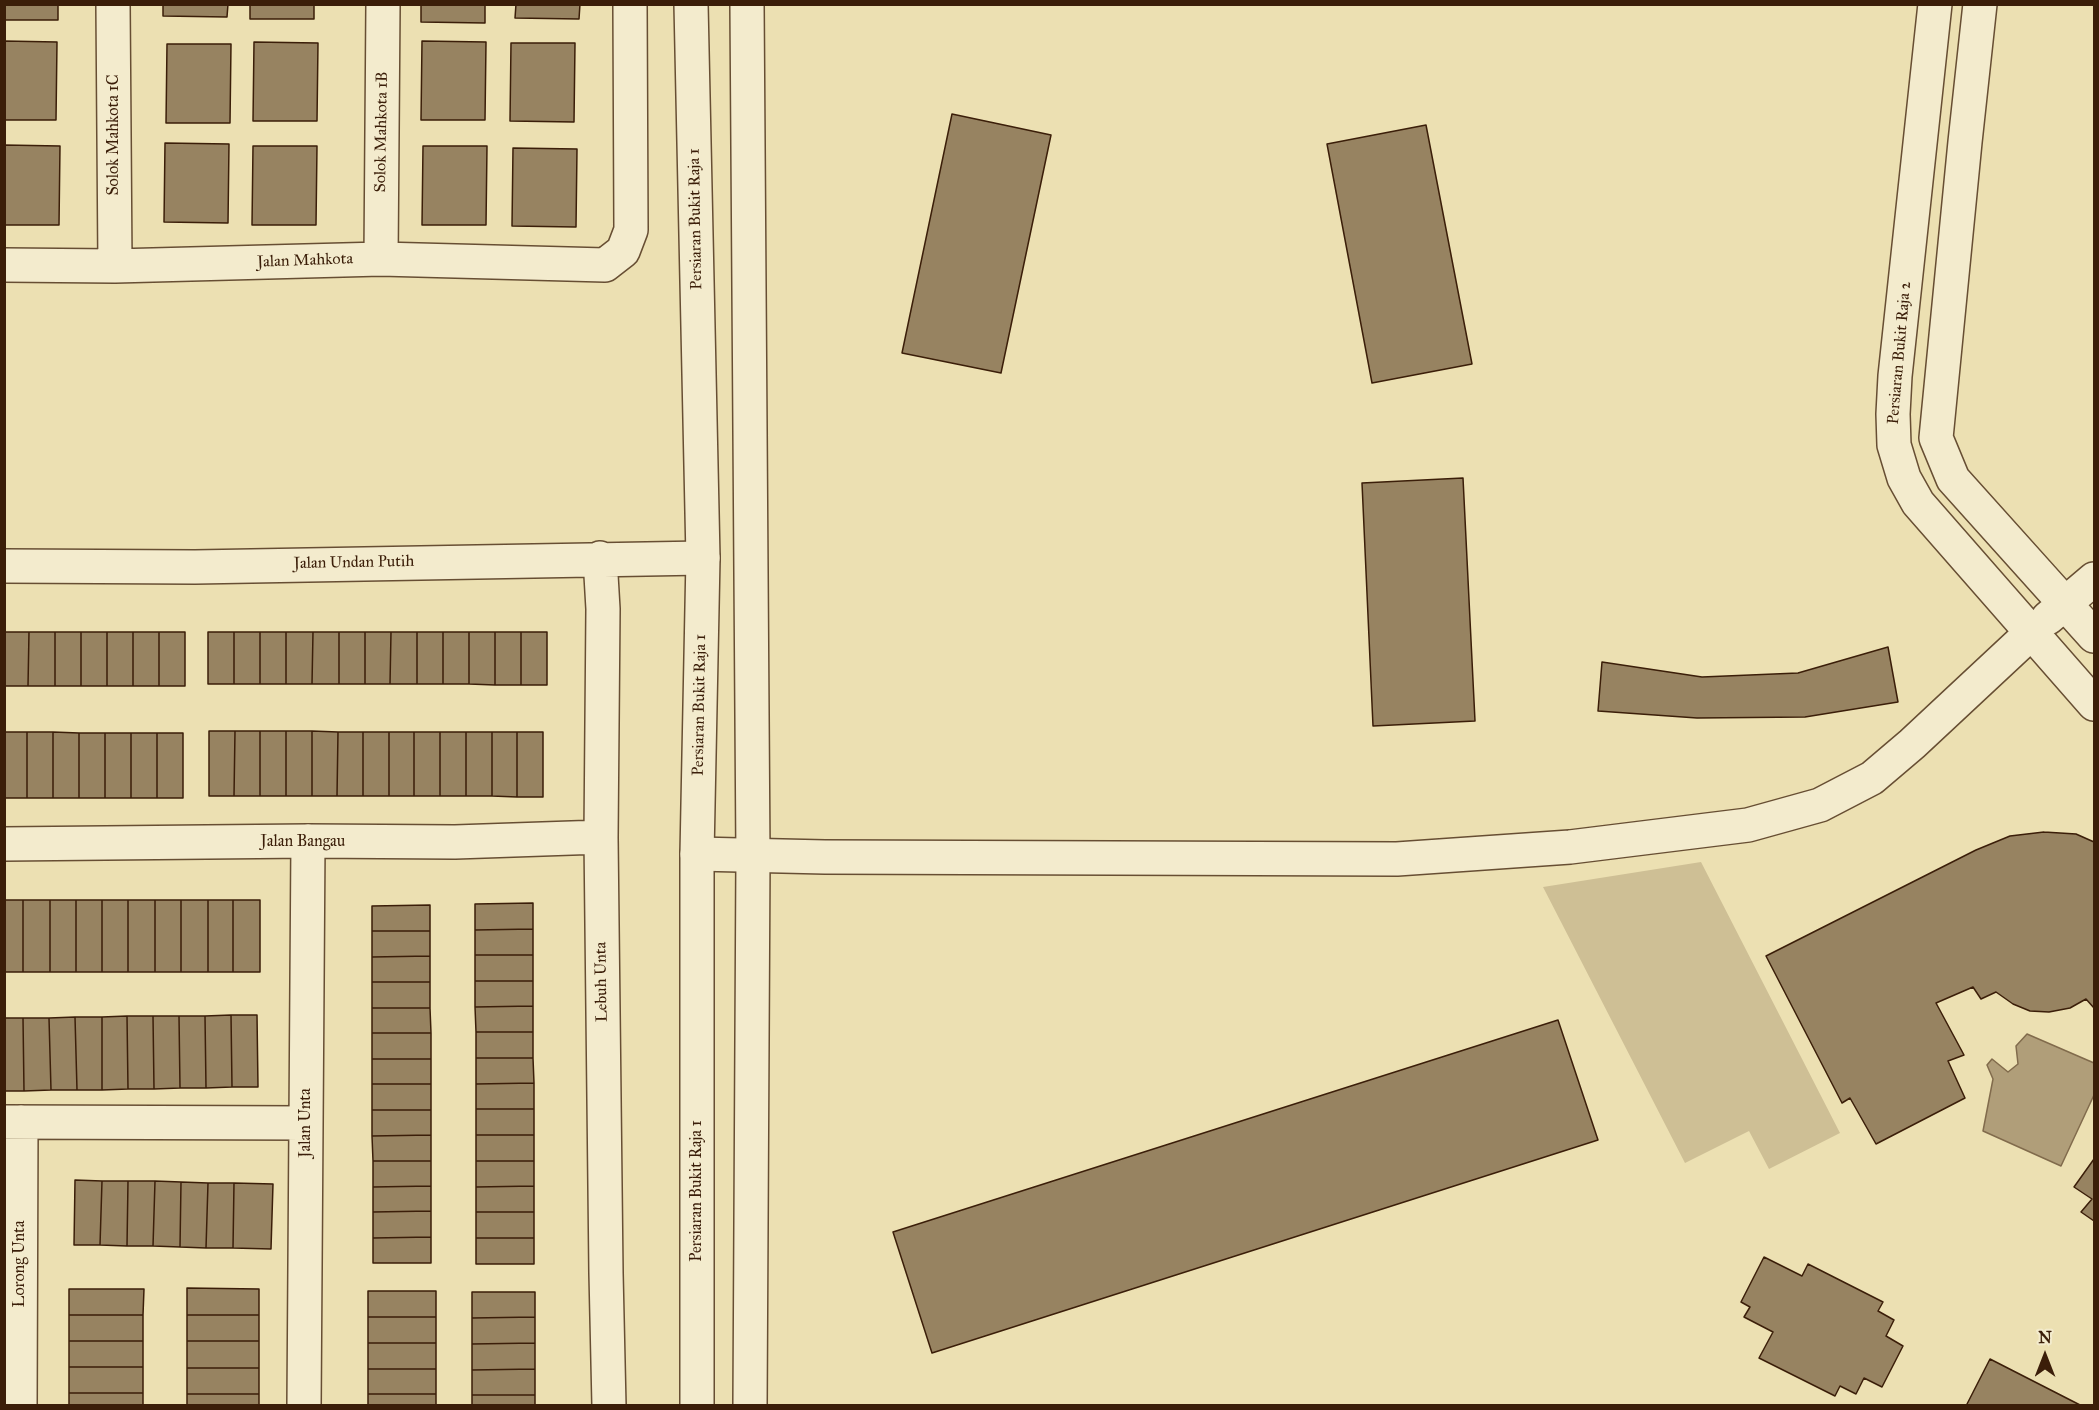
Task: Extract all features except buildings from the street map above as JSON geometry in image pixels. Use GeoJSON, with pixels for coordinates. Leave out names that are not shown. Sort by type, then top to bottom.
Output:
{"type":"FeatureCollection","features":[{"type":"Feature","properties":{"kind":"street","name":"Solok Mahkota 1C"},"geometry":{"type":"LineString","coordinates":[[113,4],[115,266]]}},
{"type":"Feature","properties":{"kind":"street","name":"Solok Mahkota 1B"},"geometry":{"type":"LineString","coordinates":[[381,259],[383,4]]}},
{"type":"Feature","properties":{"kind":"street","name":"Jalan Mahkota"},"geometry":{"type":"LineString","coordinates":[[4,265],[115,266],[381,259],[605,265],[623,251],[631,230],[630,4]]}},
{"type":"Feature","properties":{"kind":"street","name":"Persiaran Bukit Raja 1"},"geometry":{"type":"LineString","coordinates":[[691,4],[703,558],[697,854],[697,1406]]}},
{"type":"Feature","properties":{"kind":"street"},"geometry":{"type":"LineString","coordinates":[[747,4],[753,856],[750,1406]]}},
{"type":"Feature","properties":{"kind":"street","name":"Persiaran Bukit Raja 2"},"geometry":{"type":"LineString","coordinates":[[1935,4],[1895,376],[1894,445],[1904,478],[1918,502],[2094,704]]}},
{"type":"Feature","properties":{"kind":"street"},"geometry":{"type":"LineString","coordinates":[[1980,4],[1936,438],[1953,479],[2094,636]]}},
{"type":"Feature","properties":{"kind":"street","name":"Jalan Undan Putih"},"geometry":{"type":"LineString","coordinates":[[4,566],[195,567],[600,558],[703,558]]}},
{"type":"Feature","properties":{"kind":"street","name":"Lebuh Unta"},"geometry":{"type":"LineString","coordinates":[[600,558],[603,609],[601,837],[609,1406]]}},
{"type":"Feature","properties":{"kind":"street"},"geometry":{"type":"LineString","coordinates":[[697,854],[1397,859],[1570,847],[1748,825],[1820,804],[1872,778],[1912,744],[2064,603],[2094,579]]}},
{"type":"Feature","properties":{"kind":"street","name":"Jalan Bangau"},"geometry":{"type":"LineString","coordinates":[[4,844],[456,842],[601,837]]}},
{"type":"Feature","properties":{"kind":"street","name":"Jalan Unta"},"geometry":{"type":"LineString","coordinates":[[304,1406],[308,841]]}},
{"type":"Feature","properties":{"kind":"street"},"geometry":{"type":"LineString","coordinates":[[13,1122],[306,1123]]}},
{"type":"Feature","properties":{"kind":"street","name":"Lorong Unta"},"geometry":{"type":"LineString","coordinates":[[13,1122],[20,1406]]}},
{"type":"Feature","properties":{"kind":"shaded area"},"geometry":{"type":"Polygon","coordinates":[[[1701,862],[1840,1133],[1769,1169],[1749,1131],[1685,1163],[1543,887],[1701,862]]]}},
{"type":"Feature","properties":{"kind":"shaded area"},"geometry":{"type":"Polygon","coordinates":[[[2027,1034],[2094,1063],[2094,1095],[2061,1166],[1983,1131],[1993,1079],[1987,1065],[1992,1059],[2008,1072],[2018,1064],[2016,1046],[2027,1034]]]}}]}
